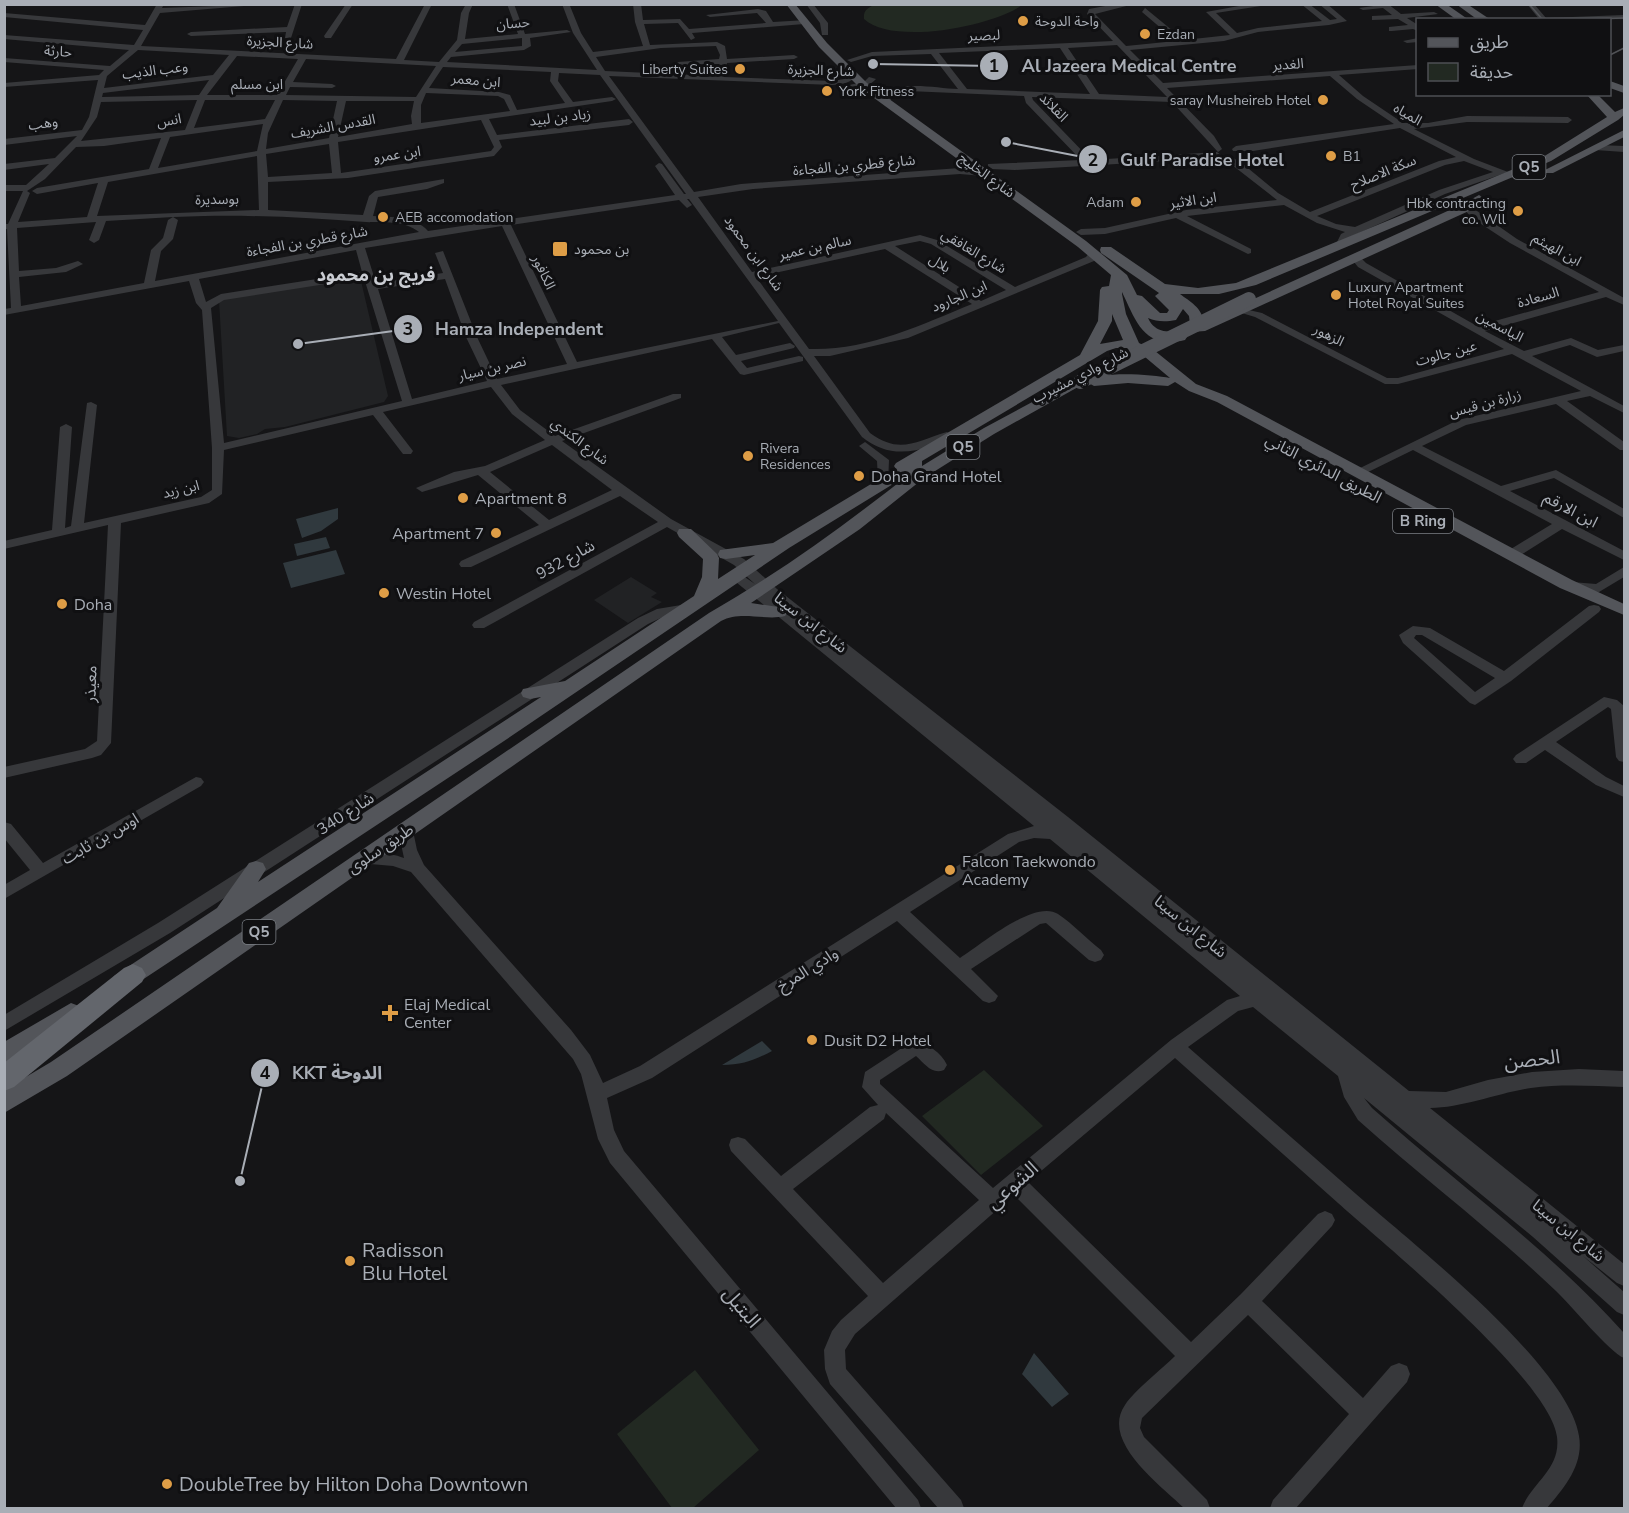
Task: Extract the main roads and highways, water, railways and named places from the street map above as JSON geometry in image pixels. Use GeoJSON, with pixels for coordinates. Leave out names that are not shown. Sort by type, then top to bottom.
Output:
{"type":"FeatureCollection","features":[{"type":"Feature","properties":{"kind":"highway"},"geometry":{"type":"LineString","coordinates":[[4,1079],[133,975]]}},
{"type":"Feature","properties":{"kind":"main road","name":"شارع الخليج"},"geometry":{"type":"LineString","coordinates":[[790,4],[854,75],[868,82],[1093,247],[1143,276],[1191,309],[1197,322],[1196,329]]}},
{"type":"Feature","properties":{"kind":"main road","name":"شارع الخليج"},"geometry":{"type":"LineString","coordinates":[[802,4],[851,60],[876,94],[888,97],[970,164],[1006,177],[1082,232],[1106,265],[1128,288],[1146,328],[1162,337],[1180,337]]}},
{"type":"Feature","properties":{"kind":"main road"},"geometry":{"type":"LineString","coordinates":[[1450,4],[1473,18]]}},
{"type":"Feature","properties":{"kind":"main road"},"geometry":{"type":"LineString","coordinates":[[1460,4],[1485,18]]}},
{"type":"Feature","properties":{"kind":"main road"},"geometry":{"type":"LineString","coordinates":[[1437,9],[1459,18]]}},
{"type":"Feature","properties":{"kind":"main road"},"geometry":{"type":"LineString","coordinates":[[841,86],[876,94]]}},
{"type":"Feature","properties":{"kind":"main road"},"geometry":{"type":"LineString","coordinates":[[1580,157],[1589,145],[1621,117],[1594,96]]}},
{"type":"Feature","properties":{"kind":"main road"},"geometry":{"type":"LineString","coordinates":[[1610,96],[1624,102]]}},
{"type":"Feature","properties":{"kind":"main road","name":"شارع وادي مشيرب"},"geometry":{"type":"LineString","coordinates":[[751,581],[854,526],[1082,380],[1151,360],[1180,337],[1245,303],[1427,209],[1557,154],[1621,117]]}},
{"type":"Feature","properties":{"kind":"main road","name":"شارع وادي مشيرب"},"geometry":{"type":"LineString","coordinates":[[751,581],[783,544],[884,481],[1082,380],[1298,276],[1459,205],[1519,185],[1622,139]]}},
{"type":"Feature","properties":{"kind":"main road","name":"شارع وادي مشيرب"},"geometry":{"type":"LineString","coordinates":[[1245,303],[1354,262],[1479,199]]}},
{"type":"Feature","properties":{"kind":"main road","name":"شارع وادي مشيرب"},"geometry":{"type":"LineString","coordinates":[[1245,303],[1341,236],[1427,209]]}},
{"type":"Feature","properties":{"kind":"main road"},"geometry":{"type":"LineString","coordinates":[[1086,357],[1105,321],[1106,265]]}},
{"type":"Feature","properties":{"kind":"main road","name":"الطريق الدائري الثاني"},"geometry":{"type":"LineString","coordinates":[[1117,274],[1120,320],[1133,345],[1151,360],[1195,389],[1214,396],[1566,584],[1620,608]]}},
{"type":"Feature","properties":{"kind":"main road"},"geometry":{"type":"LineString","coordinates":[[1128,288],[1151,315],[1164,318],[1174,316],[1177,313],[1175,307],[1143,276]]}},
{"type":"Feature","properties":{"kind":"main road"},"geometry":{"type":"LineString","coordinates":[[1158,286],[1245,303]]}},
{"type":"Feature","properties":{"kind":"main road"},"geometry":{"type":"LineString","coordinates":[[1180,337],[1170,350],[1169,362],[1184,378],[1214,396]]}},
{"type":"Feature","properties":{"kind":"main road"},"geometry":{"type":"LineString","coordinates":[[884,481],[900,467],[1086,357],[1111,344],[1133,345]]}},
{"type":"Feature","properties":{"kind":"main road","name":"الطريق الدائري الثاني"},"geometry":{"type":"LineString","coordinates":[[1151,360],[1168,382],[1214,409],[1475,550],[1624,624]]}},
{"type":"Feature","properties":{"kind":"main road"},"geometry":{"type":"LineString","coordinates":[[1082,380],[1134,379],[1168,382]]}},
{"type":"Feature","properties":{"kind":"main road"},"geometry":{"type":"LineString","coordinates":[[603,696],[621,672],[636,658],[827,529],[849,503]]}},
{"type":"Feature","properties":{"kind":"main road"},"geometry":{"type":"LineString","coordinates":[[685,533],[711,558],[711,577],[694,603]]}},
{"type":"Feature","properties":{"kind":"main road"},"geometry":{"type":"LineString","coordinates":[[726,554],[757,551],[783,544]]}},
{"type":"Feature","properties":{"kind":"main road","name":"طريق سلوى"},"geometry":{"type":"LineString","coordinates":[[4,1055],[133,975],[694,603],[751,581]]}},
{"type":"Feature","properties":{"kind":"main road","name":"طريق سلوى"},"geometry":{"type":"LineString","coordinates":[[4,1103],[603,696],[715,617],[751,581]]}},
{"type":"Feature","properties":{"kind":"main road"},"geometry":{"type":"LineString","coordinates":[[715,617],[751,609],[779,612]]}},
{"type":"Feature","properties":{"kind":"main road"},"geometry":{"type":"LineString","coordinates":[[530,693],[572,686]]}},
{"type":"Feature","properties":{"kind":"main road"},"geometry":{"type":"LineString","coordinates":[[221,917],[256,868]]}},
{"type":"Feature","properties":{"kind":"tram line"},"geometry":{"type":"LineString","coordinates":[[1529,4],[1541,18]]}},
{"type":"Feature","properties":{"kind":"tram line"},"geometry":{"type":"LineString","coordinates":[[1611,18],[1624,18]]}},
{"type":"Feature","properties":{"kind":"tram line"},"geometry":{"type":"LineString","coordinates":[[1611,54],[1624,48]]}},
{"type":"Feature","properties":{"kind":"place","name":"واحة الدوحة"},"geometry":{"type":"Point","coordinates":[1023,21]}},
{"type":"Feature","properties":{"kind":"place","name":"Ezdan"},"geometry":{"type":"Point","coordinates":[1145,34]}},
{"type":"Feature","properties":{"kind":"place","name":"Al Jazeera Medical Centre"},"geometry":{"type":"Point","coordinates":[873,64]}},
{"type":"Feature","properties":{"kind":"place","name":"Liberty Suites"},"geometry":{"type":"Point","coordinates":[740,69]}},
{"type":"Feature","properties":{"kind":"place","name":"York Fitness"},"geometry":{"type":"Point","coordinates":[827,91]}},
{"type":"Feature","properties":{"kind":"place","name":"saray Musheireb Hotel"},"geometry":{"type":"Point","coordinates":[1323,100]}},
{"type":"Feature","properties":{"kind":"place","name":"Gulf Paradise Hotel"},"geometry":{"type":"Point","coordinates":[1006,142]}},
{"type":"Feature","properties":{"kind":"place","name":"B1"},"geometry":{"type":"Point","coordinates":[1331,156]}},
{"type":"Feature","properties":{"kind":"place","name":"Adam"},"geometry":{"type":"Point","coordinates":[1136,202]}},
{"type":"Feature","properties":{"kind":"place","name":"Hbk contracting co. Wll"},"geometry":{"type":"Point","coordinates":[1518,211]}},
{"type":"Feature","properties":{"kind":"place","name":"AEB accomodation"},"geometry":{"type":"Point","coordinates":[383,217]}},
{"type":"Feature","properties":{"kind":"place","name":"بن محمود"},"geometry":{"type":"Point","coordinates":[560,249]}},
{"type":"Feature","properties":{"kind":"place","name":"Luxury Apartment Hotel Royal Suites"},"geometry":{"type":"Point","coordinates":[1336,295]}},
{"type":"Feature","properties":{"kind":"place","name":"Hamza Independent"},"geometry":{"type":"Point","coordinates":[298,344]}},
{"type":"Feature","properties":{"kind":"place","name":"Rivera Residences"},"geometry":{"type":"Point","coordinates":[748,456]}},
{"type":"Feature","properties":{"kind":"place","name":"Doha Grand Hotel"},"geometry":{"type":"Point","coordinates":[859,476]}},
{"type":"Feature","properties":{"kind":"place","name":"Apartment 8"},"geometry":{"type":"Point","coordinates":[463,498]}},
{"type":"Feature","properties":{"kind":"place","name":"Apartment 7"},"geometry":{"type":"Point","coordinates":[496,533]}},
{"type":"Feature","properties":{"kind":"place","name":"Westin Hotel"},"geometry":{"type":"Point","coordinates":[384,593]}},
{"type":"Feature","properties":{"kind":"place","name":"Doha"},"geometry":{"type":"Point","coordinates":[62,604]}},
{"type":"Feature","properties":{"kind":"place","name":"Falcon Taekwondo Academy"},"geometry":{"type":"Point","coordinates":[950,870]}},
{"type":"Feature","properties":{"kind":"place","name":"Elaj Medical Center"},"geometry":{"type":"Point","coordinates":[390,1013]}},
{"type":"Feature","properties":{"kind":"place","name":"Dusit D2 Hotel"},"geometry":{"type":"Point","coordinates":[812,1040]}},
{"type":"Feature","properties":{"kind":"place","name":"KKT الدوحة"},"geometry":{"type":"Point","coordinates":[240,1181]}},
{"type":"Feature","properties":{"kind":"place","name":"Radisson Blu Hotel"},"geometry":{"type":"Point","coordinates":[350,1261]}},
{"type":"Feature","properties":{"kind":"place","name":"DoubleTree by Hilton Doha Downtown"},"geometry":{"type":"Point","coordinates":[167,1484]}},
{"type":"Feature","properties":{"kind":"district","name":"فريج بن محمود"},"geometry":{"type":"Point","coordinates":[376,275]}}]}
